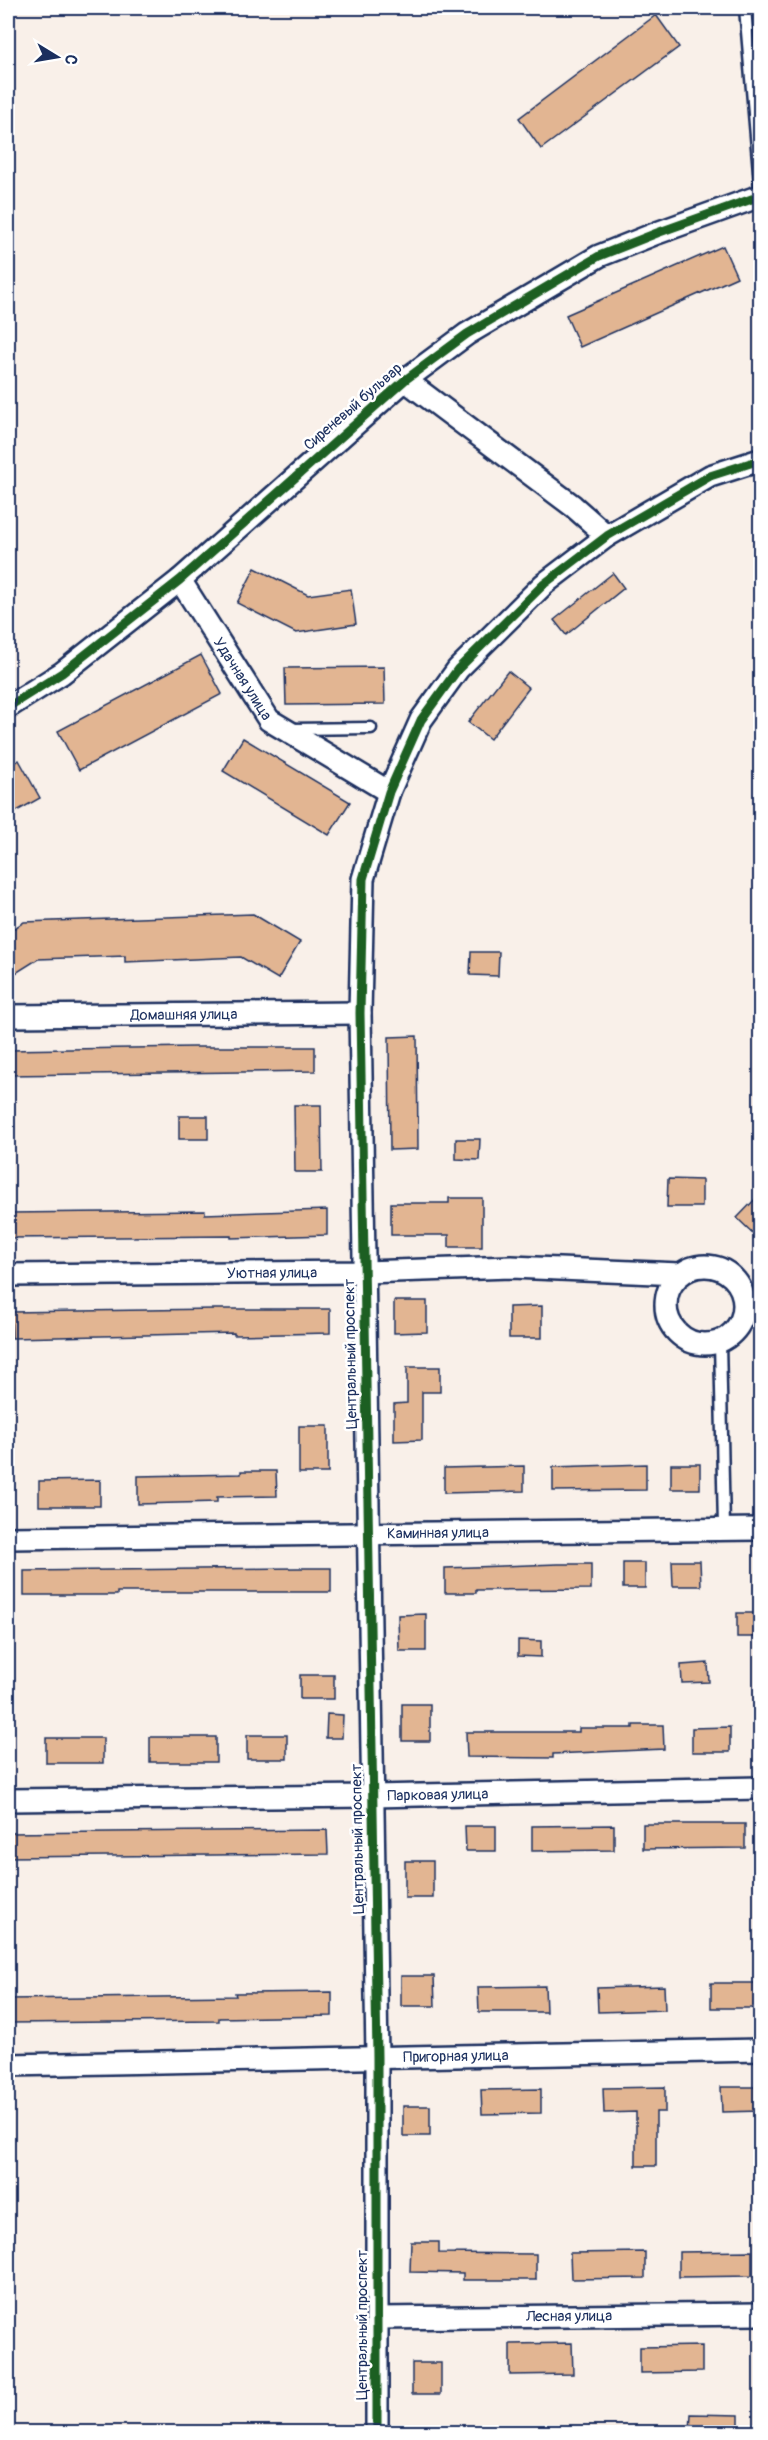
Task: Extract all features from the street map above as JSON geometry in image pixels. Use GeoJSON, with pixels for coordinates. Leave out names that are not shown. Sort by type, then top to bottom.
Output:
{"type":"FeatureCollection","features":[{"type":"Feature","properties":{"kind":"street","name":"Сиреневый бульвар"},"geometry":{"type":"LineString","coordinates":[[8,707],[62,673],[180,580],[405,380],[467,334],[599,256],[657,232],[760,196]]}},
{"type":"Feature","properties":{"kind":"street"},"geometry":{"type":"LineString","coordinates":[[405,380],[573,506],[608,537]]}},
{"type":"Feature","properties":{"kind":"street","name":"Центральный проспект"},"geometry":{"type":"LineString","coordinates":[[377,2433],[376,2057],[360,1013],[363,879],[389,792],[422,720],[458,669],[544,584],[608,537],[710,476],[760,460]]}},
{"type":"Feature","properties":{"kind":"street","name":"Удачная улица"},"geometry":{"type":"LineString","coordinates":[[180,580],[269,720],[389,792]]}},
{"type":"Feature","properties":{"kind":"street","name":"Домашняя улица"},"geometry":{"type":"LineString","coordinates":[[8,1016],[360,1013]]}},
{"type":"Feature","properties":{"kind":"street"},"geometry":{"type":"LineString","coordinates":[[701,1266],[712,1266],[732,1276],[739,1285],[744,1307],[742,1318],[737,1328],[720,1342],[697,1344],[687,1341],[670,1325],[665,1304],[672,1282],[680,1274],[701,1266]]}},
{"type":"Feature","properties":{"kind":"street","name":"Уютная улица"},"geometry":{"type":"LineString","coordinates":[[8,1275],[365,1272],[511,1267],[680,1274]]}},
{"type":"Feature","properties":{"kind":"street","name":"Каминная улица"},"geometry":{"type":"LineString","coordinates":[[8,1538],[760,1529]]}},
{"type":"Feature","properties":{"kind":"street","name":"Парковая улица"},"geometry":{"type":"LineString","coordinates":[[8,1800],[372,1796],[760,1788]]}},
{"type":"Feature","properties":{"kind":"street","name":"Пригорная улица"},"geometry":{"type":"LineString","coordinates":[[8,2065],[760,2050]]}},
{"type":"Feature","properties":{"kind":"street","name":"Лесная улица"},"geometry":{"type":"LineString","coordinates":[[377,2318],[760,2314]]}},
{"type":"Feature","properties":{"kind":"lane"},"geometry":{"type":"LineString","coordinates":[[745,8],[760,183]]}},
{"type":"Feature","properties":{"kind":"lane"},"geometry":{"type":"LineString","coordinates":[[281,729],[371,728]]}},
{"type":"Feature","properties":{"kind":"lane"},"geometry":{"type":"LineString","coordinates":[[720,1342],[724,1528]]}},
{"type":"Feature","properties":{"kind":"building"},"geometry":{"type":"Polygon","coordinates":[[[656,15],[679,47],[541,149],[519,118],[656,15]]]}},
{"type":"Feature","properties":{"kind":"building"},"geometry":{"type":"Polygon","coordinates":[[[723,246],[737,277],[580,347],[566,315],[723,246]]]}},
{"type":"Feature","properties":{"kind":"building"},"geometry":{"type":"Polygon","coordinates":[[[255,568],[308,595],[351,589],[356,624],[296,633],[237,603],[255,568]]]}},
{"type":"Feature","properties":{"kind":"building"},"geometry":{"type":"Polygon","coordinates":[[[613,573],[624,588],[566,635],[554,620],[613,573]]]}},
{"type":"Feature","properties":{"kind":"building"},"geometry":{"type":"Polygon","coordinates":[[[201,655],[222,694],[79,770],[58,731],[201,655]]]}},
{"type":"Feature","properties":{"kind":"building"},"geometry":{"type":"Polygon","coordinates":[[[384,667],[385,704],[286,705],[285,668],[384,667]]]}},
{"type":"Feature","properties":{"kind":"building"},"geometry":{"type":"Polygon","coordinates":[[[508,671],[529,688],[490,739],[468,722],[508,671]]]}},
{"type":"Feature","properties":{"kind":"building"},"geometry":{"type":"Polygon","coordinates":[[[243,738],[350,802],[329,835],[223,771],[243,738]]]}},
{"type":"Feature","properties":{"kind":"building"},"geometry":{"type":"Polygon","coordinates":[[[19,760],[40,798],[8,816],[8,767],[19,760]]]}},
{"type":"Feature","properties":{"kind":"building"},"geometry":{"type":"Polygon","coordinates":[[[253,914],[300,942],[278,979],[241,957],[125,962],[125,956],[38,959],[8,978],[8,932],[24,922],[253,914]]]}},
{"type":"Feature","properties":{"kind":"building"},"geometry":{"type":"Polygon","coordinates":[[[471,952],[499,952],[498,976],[470,975],[471,952]]]}},
{"type":"Feature","properties":{"kind":"building"},"geometry":{"type":"Polygon","coordinates":[[[417,1036],[418,1149],[390,1150],[389,1037],[417,1036]]]}},
{"type":"Feature","properties":{"kind":"building"},"geometry":{"type":"Polygon","coordinates":[[[315,1047],[315,1071],[8,1075],[8,1050],[315,1047]]]}},
{"type":"Feature","properties":{"kind":"building"},"geometry":{"type":"Polygon","coordinates":[[[294,1105],[321,1105],[322,1172],[295,1172],[294,1105]]]}},
{"type":"Feature","properties":{"kind":"building"},"geometry":{"type":"Polygon","coordinates":[[[179,1116],[208,1116],[208,1139],[179,1139],[179,1116]]]}},
{"type":"Feature","properties":{"kind":"building"},"geometry":{"type":"Polygon","coordinates":[[[456,1139],[480,1139],[479,1160],[456,1159],[456,1139]]]}},
{"type":"Feature","properties":{"kind":"building"},"geometry":{"type":"Polygon","coordinates":[[[668,1179],[702,1180],[702,1207],[667,1207],[668,1179]]]}},
{"type":"Feature","properties":{"kind":"building"},"geometry":{"type":"Polygon","coordinates":[[[760,1194],[760,1240],[737,1218],[760,1194]]]}},
{"type":"Feature","properties":{"kind":"building"},"geometry":{"type":"Polygon","coordinates":[[[449,1198],[482,1198],[482,1247],[449,1247],[449,1235],[391,1235],[391,1203],[449,1203],[449,1198]]]}},
{"type":"Feature","properties":{"kind":"building"},"geometry":{"type":"Polygon","coordinates":[[[327,1210],[327,1235],[231,1238],[231,1236],[8,1238],[8,1213],[205,1211],[205,1214],[327,1210]]]}},
{"type":"Feature","properties":{"kind":"building"},"geometry":{"type":"Polygon","coordinates":[[[394,1301],[427,1301],[427,1332],[394,1333],[394,1301]]]}},
{"type":"Feature","properties":{"kind":"building"},"geometry":{"type":"Polygon","coordinates":[[[542,1306],[542,1338],[509,1338],[509,1307],[542,1306]]]}},
{"type":"Feature","properties":{"kind":"building"},"geometry":{"type":"Polygon","coordinates":[[[330,1309],[330,1333],[12,1338],[11,1312],[330,1309]]]}},
{"type":"Feature","properties":{"kind":"building"},"geometry":{"type":"Polygon","coordinates":[[[407,1367],[440,1367],[440,1392],[422,1392],[422,1440],[394,1441],[394,1404],[407,1403],[407,1367]]]}},
{"type":"Feature","properties":{"kind":"building"},"geometry":{"type":"Polygon","coordinates":[[[299,1426],[328,1426],[328,1473],[299,1473],[299,1426]]]}},
{"type":"Feature","properties":{"kind":"building"},"geometry":{"type":"Polygon","coordinates":[[[646,1464],[646,1490],[553,1491],[553,1467],[646,1464]]]}},
{"type":"Feature","properties":{"kind":"building"},"geometry":{"type":"Polygon","coordinates":[[[671,1464],[700,1464],[700,1489],[671,1489],[671,1464]]]}},
{"type":"Feature","properties":{"kind":"building"},"geometry":{"type":"Polygon","coordinates":[[[524,1466],[524,1491],[444,1493],[444,1468],[524,1466]]]}},
{"type":"Feature","properties":{"kind":"building"},"geometry":{"type":"Polygon","coordinates":[[[241,1471],[276,1471],[277,1496],[217,1497],[217,1502],[138,1504],[138,1476],[241,1474],[241,1471]]]}},
{"type":"Feature","properties":{"kind":"building"},"geometry":{"type":"Polygon","coordinates":[[[100,1480],[100,1506],[39,1506],[39,1481],[100,1480]]]}},
{"type":"Feature","properties":{"kind":"building"},"geometry":{"type":"Polygon","coordinates":[[[672,1561],[700,1561],[701,1586],[673,1586],[672,1561]]]}},
{"type":"Feature","properties":{"kind":"building"},"geometry":{"type":"Polygon","coordinates":[[[623,1563],[645,1563],[645,1588],[623,1588],[623,1563]]]}},
{"type":"Feature","properties":{"kind":"building"},"geometry":{"type":"Polygon","coordinates":[[[591,1564],[591,1589],[476,1590],[476,1593],[445,1593],[445,1568],[591,1564]]]}},
{"type":"Feature","properties":{"kind":"building"},"geometry":{"type":"Polygon","coordinates":[[[331,1568],[331,1592],[117,1592],[117,1595],[24,1595],[24,1571],[331,1568]]]}},
{"type":"Feature","properties":{"kind":"building"},"geometry":{"type":"Polygon","coordinates":[[[737,1613],[760,1613],[760,1637],[737,1637],[737,1613]]]}},
{"type":"Feature","properties":{"kind":"building"},"geometry":{"type":"Polygon","coordinates":[[[426,1614],[426,1651],[399,1651],[398,1615],[426,1614]]]}},
{"type":"Feature","properties":{"kind":"building"},"geometry":{"type":"Polygon","coordinates":[[[518,1640],[541,1641],[541,1657],[518,1656],[518,1640]]]}},
{"type":"Feature","properties":{"kind":"building"},"geometry":{"type":"Polygon","coordinates":[[[708,1663],[709,1682],[682,1683],[681,1665],[708,1663]]]}},
{"type":"Feature","properties":{"kind":"building"},"geometry":{"type":"Polygon","coordinates":[[[300,1675],[334,1675],[334,1699],[300,1699],[300,1675]]]}},
{"type":"Feature","properties":{"kind":"building"},"geometry":{"type":"Polygon","coordinates":[[[402,1704],[430,1704],[430,1741],[402,1741],[402,1704]]]}},
{"type":"Feature","properties":{"kind":"building"},"geometry":{"type":"Polygon","coordinates":[[[327,1714],[343,1715],[342,1738],[326,1738],[327,1714]]]}},
{"type":"Feature","properties":{"kind":"building"},"geometry":{"type":"Polygon","coordinates":[[[633,1725],[663,1725],[664,1749],[553,1754],[553,1758],[467,1757],[466,1732],[579,1732],[579,1728],[633,1728],[633,1725]]]}},
{"type":"Feature","properties":{"kind":"building"},"geometry":{"type":"Polygon","coordinates":[[[730,1727],[730,1752],[692,1752],[692,1728],[730,1727]]]}},
{"type":"Feature","properties":{"kind":"building"},"geometry":{"type":"Polygon","coordinates":[[[247,1735],[287,1735],[287,1759],[247,1759],[247,1735]]]}},
{"type":"Feature","properties":{"kind":"building"},"geometry":{"type":"Polygon","coordinates":[[[150,1737],[216,1737],[216,1762],[150,1762],[150,1737]]]}},
{"type":"Feature","properties":{"kind":"building"},"geometry":{"type":"Polygon","coordinates":[[[46,1738],[103,1738],[103,1763],[46,1763],[46,1738]]]}},
{"type":"Feature","properties":{"kind":"building"},"geometry":{"type":"Polygon","coordinates":[[[643,1824],[745,1824],[745,1848],[643,1849],[643,1824]]]}},
{"type":"Feature","properties":{"kind":"building"},"geometry":{"type":"Polygon","coordinates":[[[614,1825],[614,1850],[532,1851],[532,1826],[614,1825]]]}},
{"type":"Feature","properties":{"kind":"building"},"geometry":{"type":"Polygon","coordinates":[[[465,1826],[496,1826],[496,1851],[466,1851],[465,1826]]]}},
{"type":"Feature","properties":{"kind":"building"},"geometry":{"type":"Polygon","coordinates":[[[327,1830],[328,1854],[8,1857],[8,1833],[327,1830]]]}},
{"type":"Feature","properties":{"kind":"building"},"geometry":{"type":"Polygon","coordinates":[[[405,1861],[433,1861],[433,1898],[405,1898],[405,1861]]]}},
{"type":"Feature","properties":{"kind":"building"},"geometry":{"type":"Polygon","coordinates":[[[401,1976],[434,1976],[435,2006],[401,2006],[401,1976]]]}},
{"type":"Feature","properties":{"kind":"building"},"geometry":{"type":"Polygon","coordinates":[[[711,1983],[760,1983],[760,2008],[711,2008],[711,1983]]]}},
{"type":"Feature","properties":{"kind":"building"},"geometry":{"type":"Polygon","coordinates":[[[545,1986],[546,2012],[479,2012],[478,1987],[545,1986]]]}},
{"type":"Feature","properties":{"kind":"building"},"geometry":{"type":"Polygon","coordinates":[[[664,1986],[665,2010],[598,2012],[597,1988],[664,1986]]]}},
{"type":"Feature","properties":{"kind":"building"},"geometry":{"type":"Polygon","coordinates":[[[332,1992],[332,2016],[219,2018],[219,2021],[9,2023],[8,1999],[236,1996],[235,1993],[332,1992]]]}},
{"type":"Feature","properties":{"kind":"building"},"geometry":{"type":"Polygon","coordinates":[[[665,2087],[665,2112],[656,2112],[656,2166],[636,2166],[636,2112],[604,2113],[603,2088],[665,2087]]]}},
{"type":"Feature","properties":{"kind":"building"},"geometry":{"type":"Polygon","coordinates":[[[721,2087],[760,2087],[760,2111],[722,2112],[721,2087]]]}},
{"type":"Feature","properties":{"kind":"building"},"geometry":{"type":"Polygon","coordinates":[[[541,2089],[541,2113],[482,2114],[481,2090],[541,2089]]]}},
{"type":"Feature","properties":{"kind":"building"},"geometry":{"type":"Polygon","coordinates":[[[403,2106],[430,2106],[430,2136],[403,2136],[403,2106]]]}},
{"type":"Feature","properties":{"kind":"building"},"geometry":{"type":"Polygon","coordinates":[[[411,2242],[439,2242],[439,2253],[536,2254],[536,2280],[463,2280],[463,2273],[410,2272],[411,2242]]]}},
{"type":"Feature","properties":{"kind":"building"},"geometry":{"type":"Polygon","coordinates":[[[752,2251],[752,2276],[679,2277],[679,2252],[752,2251]]]}},
{"type":"Feature","properties":{"kind":"building"},"geometry":{"type":"Polygon","coordinates":[[[645,2252],[645,2278],[571,2279],[570,2253],[645,2252]]]}},
{"type":"Feature","properties":{"kind":"building"},"geometry":{"type":"Polygon","coordinates":[[[572,2343],[573,2374],[510,2375],[510,2344],[572,2343]]]}},
{"type":"Feature","properties":{"kind":"building"},"geometry":{"type":"Polygon","coordinates":[[[702,2346],[702,2372],[640,2373],[640,2347],[702,2346]]]}},
{"type":"Feature","properties":{"kind":"building"},"geometry":{"type":"Polygon","coordinates":[[[412,2363],[441,2363],[441,2394],[412,2394],[412,2363]]]}},
{"type":"Feature","properties":{"kind":"building"},"geometry":{"type":"Polygon","coordinates":[[[691,2414],[739,2415],[739,2431],[690,2431],[691,2414]]]}},
{"type":"Feature","properties":{"kind":"cycle path"},"geometry":{"type":"LineString","coordinates":[[8,707],[62,673],[180,580],[405,380],[467,334],[599,256],[760,196]]}},
{"type":"Feature","properties":{"kind":"cycle path"},"geometry":{"type":"LineString","coordinates":[[377,2432],[377,2057],[360,1013],[363,879],[389,792],[421,720],[458,669],[544,584],[607,536],[710,476],[760,460]]}}]}
